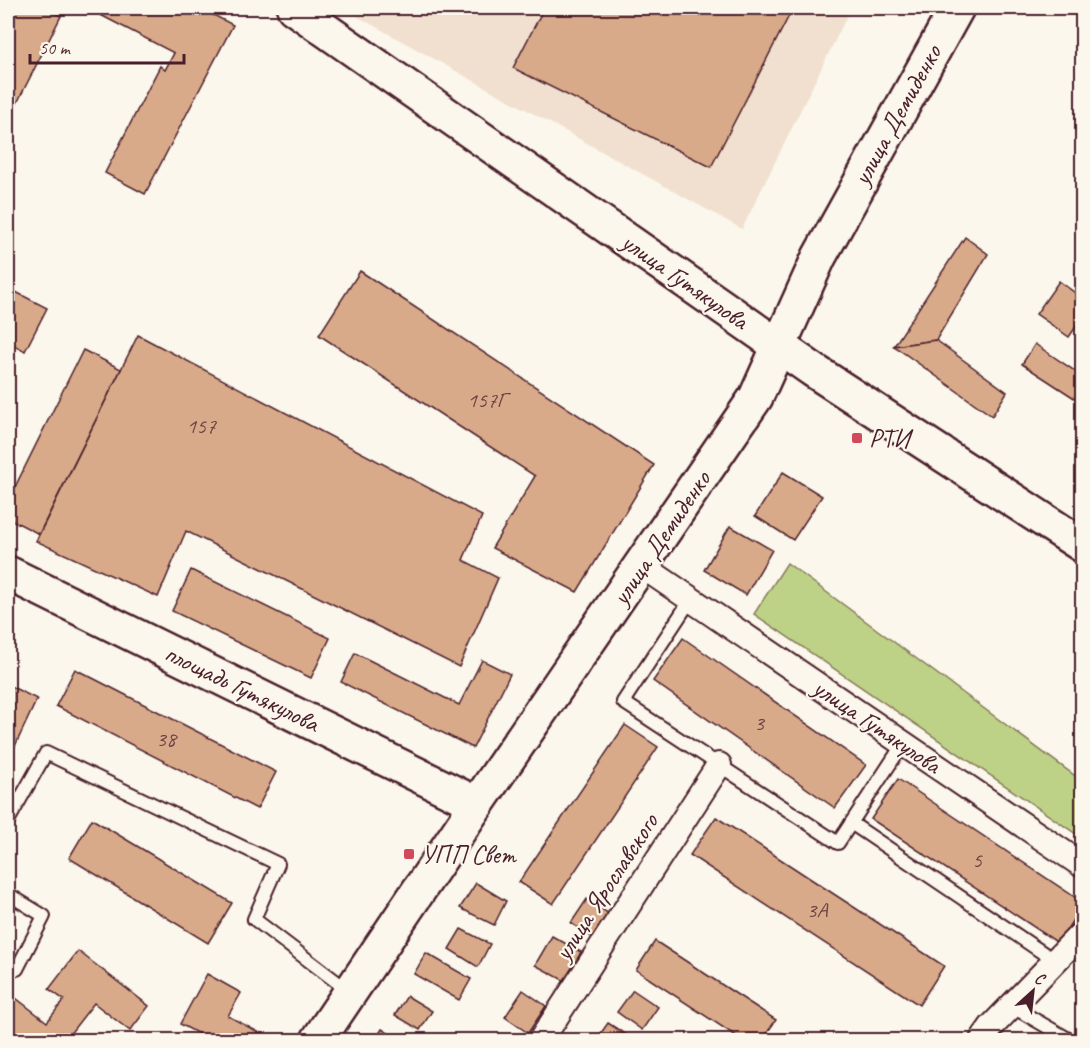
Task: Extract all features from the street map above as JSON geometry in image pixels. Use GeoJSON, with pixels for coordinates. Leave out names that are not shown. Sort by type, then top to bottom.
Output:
{"type":"FeatureCollection","features":[{"type":"Feature","properties":{"kind":"main road","name":"улица Гутякулова"},"geometry":{"type":"LineString","coordinates":[[294,8],[779,346],[1083,545]]}},
{"type":"Feature","properties":{"kind":"main road","name":"улица Демиденко"},"geometry":{"type":"LineString","coordinates":[[318,1041],[477,804],[756,397],[819,257],[957,8]]}},
{"type":"Feature","properties":{"kind":"main road","name":"площадь Гутякулова"},"geometry":{"type":"LineString","coordinates":[[8,573],[477,804]]}},
{"type":"Feature","properties":{"kind":"street","name":"улица Гутякулова"},"geometry":{"type":"LineString","coordinates":[[642,566],[1083,865]]}},
{"type":"Feature","properties":{"kind":"street","name":"улица Ярославского"},"geometry":{"type":"LineString","coordinates":[[541,1041],[719,765]]}},
{"type":"Feature","properties":{"kind":"street"},"geometry":{"type":"LineString","coordinates":[[982,1041],[1011,1006],[1083,933]]}},
{"type":"Feature","properties":{"kind":"lane"},"geometry":{"type":"LineString","coordinates":[[691,600],[623,702],[838,843],[903,744]]}},
{"type":"Feature","properties":{"kind":"lane"},"geometry":{"type":"LineString","coordinates":[[8,821],[46,753],[278,864],[254,919],[350,992]]}},
{"type":"Feature","properties":{"kind":"lane"},"geometry":{"type":"LineString","coordinates":[[851,823],[1054,962]]}},
{"type":"Feature","properties":{"kind":"lane"},"geometry":{"type":"LineString","coordinates":[[8,894],[44,916],[17,969]]}},
{"type":"Feature","properties":{"kind":"lane"},"geometry":{"type":"LineString","coordinates":[[1011,1006],[1070,1041]]}},
{"type":"Feature","properties":{"kind":"shaded area"},"geometry":{"type":"Polygon","coordinates":[[[342,8],[851,8],[742,229],[342,8]]]}},
{"type":"Feature","properties":{"kind":"green space"},"geometry":{"type":"Polygon","coordinates":[[[787,563],[1082,781],[1082,838],[754,614],[787,563]]]}},
{"type":"Feature","properties":{"kind":"building"},"geometry":{"type":"Polygon","coordinates":[[[8,8],[51,8],[49,10],[61,16],[8,121],[8,8]]]}},
{"type":"Feature","properties":{"kind":"building"},"geometry":{"type":"Polygon","coordinates":[[[87,8],[200,8],[233,25],[145,194],[105,173],[160,66],[165,70],[174,53],[87,8]]]}},
{"type":"Feature","properties":{"kind":"building"},"geometry":{"type":"Polygon","coordinates":[[[544,8],[793,8],[711,167],[513,68],[544,8]]]}},
{"type":"Feature","properties":{"kind":"building"},"geometry":{"type":"Polygon","coordinates":[[[965,237],[988,254],[936,340],[894,346],[965,237]]]}},
{"type":"Feature","properties":{"kind":"building"},"geometry":{"type":"Polygon","coordinates":[[[360,271],[654,465],[577,592],[492,548],[535,476],[319,335],[360,271]]]}},
{"type":"Feature","properties":{"kind":"building"},"geometry":{"type":"Polygon","coordinates":[[[1059,281],[1082,298],[1082,318],[1069,337],[1036,314],[1059,281]]]}},
{"type":"Feature","properties":{"kind":"building"},"geometry":{"type":"Polygon","coordinates":[[[8,288],[47,308],[25,351],[8,342],[8,288]]]}},
{"type":"Feature","properties":{"kind":"building"},"geometry":{"type":"Polygon","coordinates":[[[138,335],[482,516],[463,560],[498,578],[459,667],[186,531],[158,597],[36,541],[138,335]]]}},
{"type":"Feature","properties":{"kind":"building"},"geometry":{"type":"Polygon","coordinates":[[[936,340],[1007,392],[992,416],[894,346],[936,340]]]}},
{"type":"Feature","properties":{"kind":"building"},"geometry":{"type":"Polygon","coordinates":[[[1035,344],[1082,376],[1082,403],[1022,364],[1035,344]]]}},
{"type":"Feature","properties":{"kind":"building"},"geometry":{"type":"Polygon","coordinates":[[[83,350],[121,369],[39,534],[8,518],[8,501],[83,350]]]}},
{"type":"Feature","properties":{"kind":"building"},"geometry":{"type":"Polygon","coordinates":[[[783,472],[822,496],[793,540],[755,516],[783,472]]]}},
{"type":"Feature","properties":{"kind":"building"},"geometry":{"type":"Polygon","coordinates":[[[730,526],[772,550],[746,595],[704,570],[730,526]]]}},
{"type":"Feature","properties":{"kind":"building"},"geometry":{"type":"Polygon","coordinates":[[[191,570],[330,638],[311,678],[172,611],[191,570]]]}},
{"type":"Feature","properties":{"kind":"building"},"geometry":{"type":"Polygon","coordinates":[[[683,638],[866,765],[835,808],[653,681],[683,638]]]}},
{"type":"Feature","properties":{"kind":"building"},"geometry":{"type":"Polygon","coordinates":[[[355,653],[459,705],[482,660],[510,674],[473,748],[341,682],[355,653]]]}},
{"type":"Feature","properties":{"kind":"building"},"geometry":{"type":"Polygon","coordinates":[[[75,669],[276,772],[257,809],[56,706],[75,669]]]}},
{"type":"Feature","properties":{"kind":"building"},"geometry":{"type":"Polygon","coordinates":[[[8,685],[37,699],[8,761],[8,685]]]}},
{"type":"Feature","properties":{"kind":"building"},"geometry":{"type":"Polygon","coordinates":[[[625,725],[658,747],[553,904],[519,882],[625,725]]]}},
{"type":"Feature","properties":{"kind":"building"},"geometry":{"type":"Polygon","coordinates":[[[898,779],[1082,902],[1082,906],[1058,943],[871,819],[898,779]]]}},
{"type":"Feature","properties":{"kind":"building"},"geometry":{"type":"Polygon","coordinates":[[[716,817],[944,966],[919,1005],[690,855],[716,817]]]}},
{"type":"Feature","properties":{"kind":"building"},"geometry":{"type":"Polygon","coordinates":[[[92,819],[232,903],[208,943],[69,858],[92,819]]]}},
{"type":"Feature","properties":{"kind":"building"},"geometry":{"type":"Polygon","coordinates":[[[476,883],[506,901],[494,925],[460,908],[476,883]]]}},
{"type":"Feature","properties":{"kind":"building"},"geometry":{"type":"Polygon","coordinates":[[[587,899],[609,914],[593,938],[571,923],[587,899]]]}},
{"type":"Feature","properties":{"kind":"building"},"geometry":{"type":"Polygon","coordinates":[[[461,929],[490,944],[478,967],[449,949],[461,929]]]}},
{"type":"Feature","properties":{"kind":"building"},"geometry":{"type":"Polygon","coordinates":[[[552,936],[581,952],[565,981],[535,965],[552,936]]]}},
{"type":"Feature","properties":{"kind":"building"},"geometry":{"type":"Polygon","coordinates":[[[655,941],[776,1020],[762,1040],[742,1040],[636,970],[655,941]]]}},
{"type":"Feature","properties":{"kind":"building"},"geometry":{"type":"Polygon","coordinates":[[[78,951],[149,1006],[130,1031],[94,1003],[69,1035],[76,1040],[8,1040],[8,992],[47,1022],[64,1000],[49,989],[78,951]]]}},
{"type":"Feature","properties":{"kind":"building"},"geometry":{"type":"Polygon","coordinates":[[[426,953],[471,979],[459,1000],[414,974],[426,953]]]}},
{"type":"Feature","properties":{"kind":"building"},"geometry":{"type":"Polygon","coordinates":[[[207,974],[241,993],[228,1016],[273,1040],[210,1040],[180,1024],[207,974]]]}},
{"type":"Feature","properties":{"kind":"building"},"geometry":{"type":"Polygon","coordinates":[[[523,990],[546,1006],[528,1033],[505,1017],[523,990]]]}},
{"type":"Feature","properties":{"kind":"building"},"geometry":{"type":"Polygon","coordinates":[[[633,990],[658,1007],[642,1030],[617,1012],[633,990]]]}},
{"type":"Feature","properties":{"kind":"building"},"geometry":{"type":"Polygon","coordinates":[[[407,996],[432,1011],[420,1030],[395,1015],[407,996]]]}},
{"type":"Feature","properties":{"kind":"building"},"geometry":{"type":"Polygon","coordinates":[[[608,1023],[634,1040],[596,1040],[608,1023]]]}},
{"type":"Feature","properties":{"kind":"building"},"geometry":{"type":"Polygon","coordinates":[[[382,1029],[399,1040],[375,1040],[382,1029]]]}},
{"type":"Feature","properties":{"kind":"place","name":"РТИ"},"geometry":{"type":"Point","coordinates":[857,438]}},
{"type":"Feature","properties":{"kind":"place","name":"УПП Свет"},"geometry":{"type":"Point","coordinates":[409,854]}}]}
